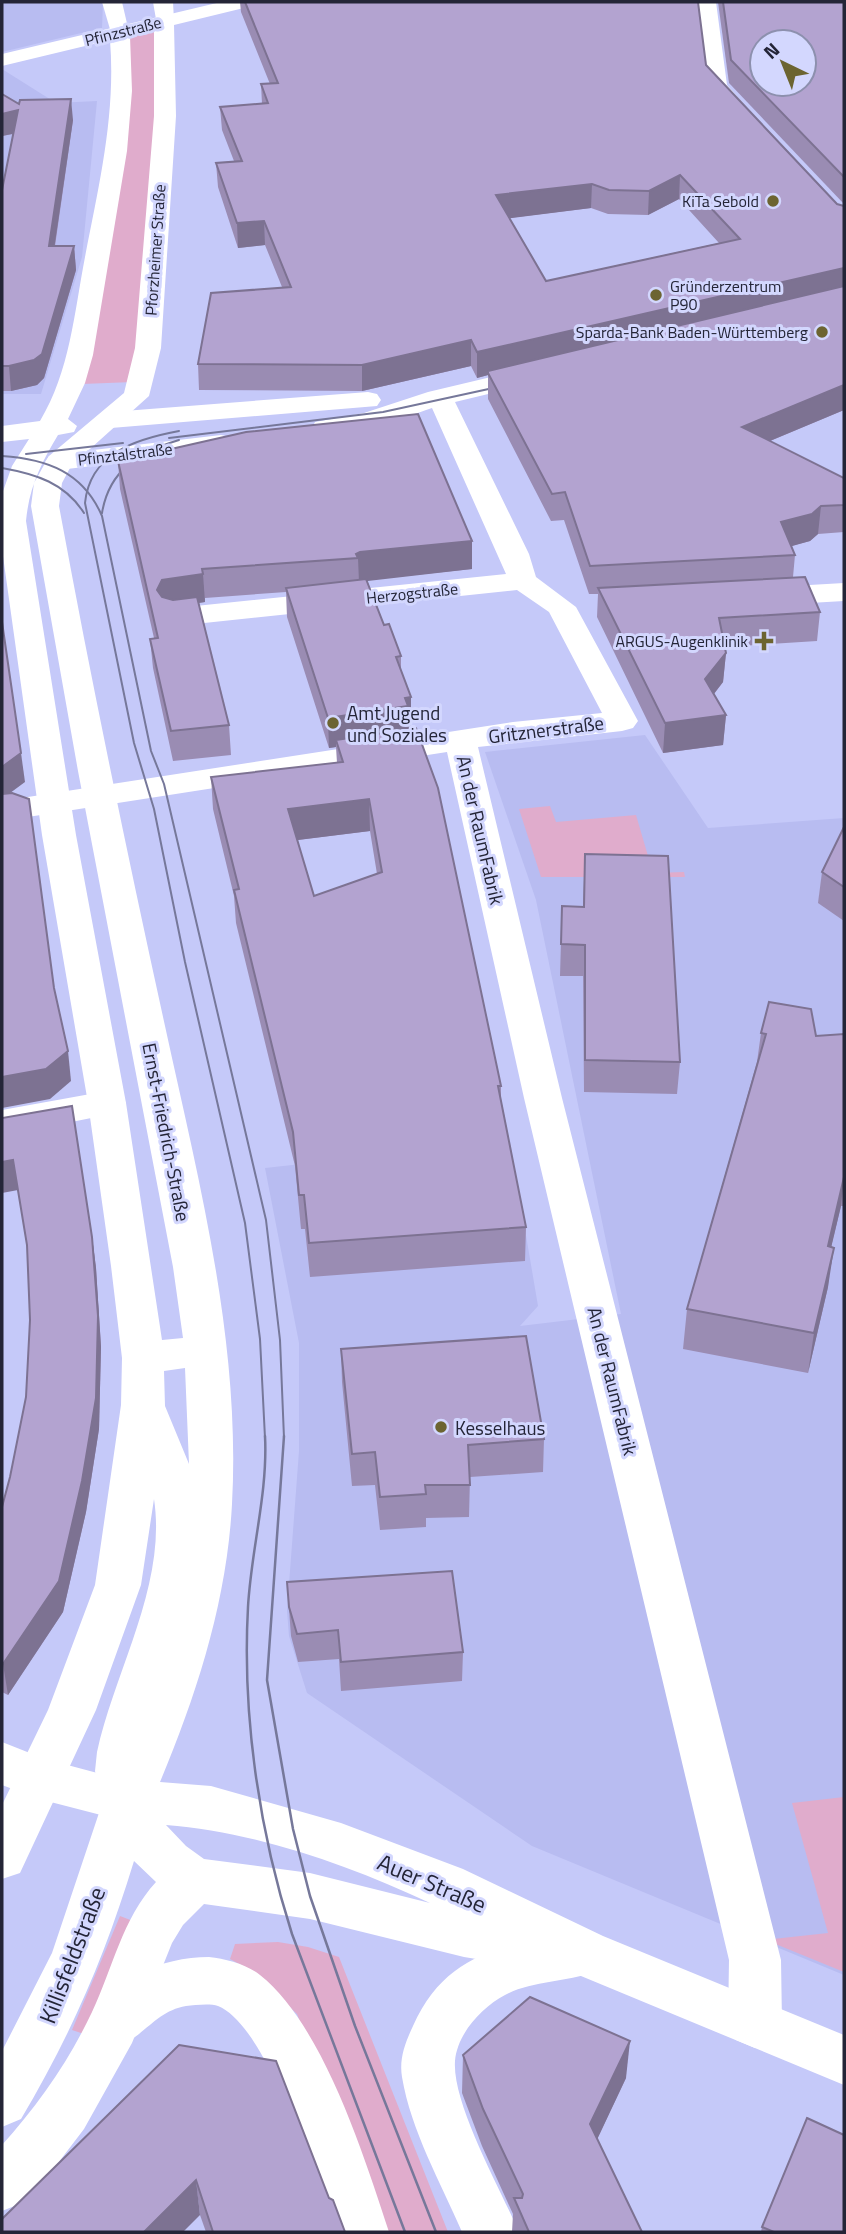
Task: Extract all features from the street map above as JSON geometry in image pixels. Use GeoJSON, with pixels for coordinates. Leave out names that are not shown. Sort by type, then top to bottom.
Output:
{"type":"FeatureCollection","features":[{"type":"Feature","properties":{"kind":"main road"},"geometry":{"type":"LineString","coordinates":[[2,1857],[20,1771],[80,1691],[118,1585],[138,1457],[143,1405],[143,1358],[107,1103],[7,535],[13,492],[73,382],[84,335],[118,131],[119,32],[112,2]]}},
{"type":"Feature","properties":{"kind":"main road","name":"Pfinzstraße"},"geometry":{"type":"LineString","coordinates":[[2,60],[119,32],[164,11],[245,2]]}},
{"type":"Feature","properties":{"kind":"main road"},"geometry":{"type":"LineString","coordinates":[[706,2],[712,65],[717,86],[761,135]]}},
{"type":"Feature","properties":{"kind":"main road","name":"Pforzheimer Straße"},"geometry":{"type":"LineString","coordinates":[[34,457],[111,420],[135,396],[148,348],[165,116],[164,11]]}},
{"type":"Feature","properties":{"kind":"main road","name":"Pfinztalstraße"},"geometry":{"type":"LineString","coordinates":[[302,432],[369,421],[436,398],[568,367]]}},
{"type":"Feature","properties":{"kind":"main road"},"geometry":{"type":"LineString","coordinates":[[436,398],[448,410],[458,439],[514,554],[523,581]]}},
{"type":"Feature","properties":{"kind":"main road","name":"Pfinztalstraße"},"geometry":{"type":"LineString","coordinates":[[111,420],[209,410],[436,398]]}},
{"type":"Feature","properties":{"kind":"main road","name":"Pfinztalstraße"},"geometry":{"type":"LineString","coordinates":[[2,434],[34,457],[244,439]]}},
{"type":"Feature","properties":{"kind":"main road","name":"Ernst-Friedrich-Straße"},"geometry":{"type":"LineString","coordinates":[[34,457],[48,482],[45,506],[97,795],[177,1177],[205,1350],[212,1451],[210,1506],[199,1578],[158,1727],[128,1801]]}},
{"type":"Feature","properties":{"kind":"main road","name":"Gritznerstraße"},"geometry":{"type":"LineString","coordinates":[[2,811],[460,740],[622,720],[575,607],[523,581]]}},
{"type":"Feature","properties":{"kind":"main road","name":"Herzogstraße"},"geometry":{"type":"LineString","coordinates":[[176,617],[523,581]]}},
{"type":"Feature","properties":{"kind":"main road"},"geometry":{"type":"LineString","coordinates":[[736,598],[844,592]]}},
{"type":"Feature","properties":{"kind":"main road","name":"An der RaumFabrik"},"geometry":{"type":"LineString","coordinates":[[460,740],[543,1098],[622,1409],[690,1704],[755,1960],[755,2023]]}},
{"type":"Feature","properties":{"kind":"main road"},"geometry":{"type":"LineString","coordinates":[[2,1123],[107,1103]]}},
{"type":"Feature","properties":{"kind":"main road"},"geometry":{"type":"LineString","coordinates":[[143,1358],[205,1350]]}},
{"type":"Feature","properties":{"kind":"main road"},"geometry":{"type":"LineString","coordinates":[[143,1405],[172,1472],[178,1495],[178,1524],[174,1571],[130,1721],[120,1771],[141,1835],[180,1872],[196,1880],[310,1896],[464,1934],[584,1953]]}},
{"type":"Feature","properties":{"kind":"main road","name":"Auer Straße"},"geometry":{"type":"LineString","coordinates":[[20,1771],[128,1801],[211,1807],[323,1838],[445,1885],[584,1953],[844,2060]]}},
{"type":"Feature","properties":{"kind":"main road","name":"Killisfeldstraße"},"geometry":{"type":"LineString","coordinates":[[2,2101],[34,2048],[63,1989],[86,1934],[128,1801]]}},
{"type":"Feature","properties":{"kind":"main road"},"geometry":{"type":"LineString","coordinates":[[2,2184],[55,2127],[114,2024],[145,1942],[159,1916],[179,1890],[196,1880]]}},
{"type":"Feature","properties":{"kind":"main road"},"geometry":{"type":"LineString","coordinates":[[490,2232],[434,2098],[428,2065],[436,2030],[478,1983],[509,1970],[584,1953]]}},
{"type":"Feature","properties":{"kind":"main road"},"geometry":{"type":"LineString","coordinates":[[114,2024],[154,1992],[185,1983],[216,1982],[238,1989],[265,2016],[292,2056],[361,2232]]}},
{"type":"Feature","properties":{"kind":"shaded area"},"geometry":{"type":"Polygon","coordinates":[[[2,2],[103,2],[102,28],[2,52],[2,2]]]}},
{"type":"Feature","properties":{"kind":"shaded area"},"geometry":{"type":"Polygon","coordinates":[[[159,27],[159,103],[133,382],[82,384],[124,35],[159,27]]]}},
{"type":"Feature","properties":{"kind":"shaded area"},"geometry":{"type":"Polygon","coordinates":[[[2,69],[56,103],[97,101],[82,257],[41,394],[2,394],[2,69]]]}},
{"type":"Feature","properties":{"kind":"shaded area"},"geometry":{"type":"Polygon","coordinates":[[[645,735],[708,828],[844,818],[844,1975],[532,1846],[307,1693],[289,1636],[287,1611],[299,1451],[299,1343],[265,1168],[510,1141],[538,1306],[520,1326],[621,1314],[536,900],[485,752],[645,735]]]}},
{"type":"Feature","properties":{"kind":"shaded area"},"geometry":{"type":"Polygon","coordinates":[[[550,806],[556,822],[636,815],[653,873],[684,872],[685,877],[541,877],[519,809],[550,806]]]}},
{"type":"Feature","properties":{"kind":"shaded area"},"geometry":{"type":"Polygon","coordinates":[[[844,1797],[844,1972],[773,1943],[773,1939],[828,1933],[792,1803],[844,1797]]]}},
{"type":"Feature","properties":{"kind":"shaded area"},"geometry":{"type":"Polygon","coordinates":[[[120,1916],[133,1921],[87,2035],[72,2030],[120,1916]]]}},
{"type":"Feature","properties":{"kind":"shaded area"},"geometry":{"type":"Polygon","coordinates":[[[278,1942],[308,1947],[339,1957],[448,2232],[382,2232],[297,2014],[252,1971],[230,1959],[235,1944],[278,1942]]]}},
{"type":"Feature","properties":{"kind":"building"},"geometry":{"type":"Polygon","coordinates":[[[245,2],[698,2],[706,65],[837,204],[844,206],[844,268],[477,352],[471,340],[362,365],[198,364],[211,293],[291,287],[264,221],[237,223],[216,163],[242,161],[220,107],[268,103],[261,84],[278,83],[245,2]],[[680,175],[649,191],[609,190],[592,184],[496,195],[546,281],[740,239],[680,175]]]}},
{"type":"Feature","properties":{"kind":"building"},"geometry":{"type":"Polygon","coordinates":[[[723,2],[844,2],[844,177],[768,98],[818,98],[818,28],[748,28],[748,78],[731,60],[723,2]]]}},
{"type":"Feature","properties":{"kind":"building"},"geometry":{"type":"Polygon","coordinates":[[[2,94],[19,104],[20,100],[71,99],[49,246],[74,246],[42,354],[34,360],[9,366],[2,366],[2,190],[18,110],[2,114],[2,94]]]}},
{"type":"Feature","properties":{"kind":"building"},"geometry":{"type":"Polygon","coordinates":[[[844,286],[844,385],[742,427],[844,478],[844,505],[821,506],[812,514],[781,522],[795,555],[590,566],[565,492],[552,494],[488,371],[844,286]]]}},
{"type":"Feature","properties":{"kind":"building"},"geometry":{"type":"Polygon","coordinates":[[[418,414],[472,541],[360,552],[356,554],[358,558],[202,569],[203,574],[162,580],[157,590],[162,597],[173,600],[197,597],[229,725],[171,731],[150,639],[158,638],[118,461],[246,432],[418,414]]]}},
{"type":"Feature","properties":{"kind":"building"},"geometry":{"type":"Polygon","coordinates":[[[805,577],[820,612],[719,618],[726,653],[705,679],[726,715],[665,723],[598,588],[805,577]]]}},
{"type":"Feature","properties":{"kind":"building"},"geometry":{"type":"Polygon","coordinates":[[[366,579],[384,625],[389,624],[401,656],[396,657],[411,697],[405,698],[408,706],[328,718],[286,588],[366,579]]]}},
{"type":"Feature","properties":{"kind":"building"},"geometry":{"type":"Polygon","coordinates":[[[2,622],[21,753],[2,767],[2,622]]]}},
{"type":"Feature","properties":{"kind":"building"},"geometry":{"type":"Polygon","coordinates":[[[416,728],[438,788],[501,1086],[498,1086],[526,1227],[309,1243],[304,1195],[299,1195],[293,1132],[234,890],[239,889],[211,777],[343,762],[336,740],[416,728]],[[369,799],[288,809],[314,896],[382,872],[369,799]]]}},
{"type":"Feature","properties":{"kind":"building"},"geometry":{"type":"Polygon","coordinates":[[[12,793],[29,799],[54,988],[68,1051],[46,1069],[2,1077],[2,794],[12,793]]]}},
{"type":"Feature","properties":{"kind":"building"},"geometry":{"type":"Polygon","coordinates":[[[844,827],[844,887],[822,872],[844,827]]]}},
{"type":"Feature","properties":{"kind":"building"},"geometry":{"type":"Polygon","coordinates":[[[585,854],[668,856],[680,1062],[585,1060],[585,945],[561,944],[562,906],[584,907],[585,854]]]}},
{"type":"Feature","properties":{"kind":"building"},"geometry":{"type":"Polygon","coordinates":[[[769,1002],[811,1009],[816,1036],[844,1034],[844,1177],[828,1246],[834,1248],[814,1333],[687,1309],[766,1034],[761,1033],[769,1002]]]}},
{"type":"Feature","properties":{"kind":"building"},"geometry":{"type":"Polygon","coordinates":[[[72,1106],[92,1237],[98,1316],[96,1398],[82,1481],[59,1581],[2,1664],[2,1507],[26,1397],[30,1320],[27,1245],[13,1160],[2,1162],[2,1118],[72,1106]]]}},
{"type":"Feature","properties":{"kind":"building","name":"Kesselhaus"},"geometry":{"type":"Polygon","coordinates":[[[526,1336],[544,1439],[468,1445],[470,1485],[425,1485],[426,1494],[380,1497],[375,1452],[352,1454],[341,1349],[526,1336]]]}},
{"type":"Feature","properties":{"kind":"building"},"geometry":{"type":"Polygon","coordinates":[[[452,1571],[463,1652],[341,1662],[338,1630],[297,1634],[289,1607],[287,1582],[452,1571]]]}},
{"type":"Feature","properties":{"kind":"building"},"geometry":{"type":"Polygon","coordinates":[[[530,1997],[630,2041],[590,2124],[642,2232],[529,2232],[514,2198],[522,2198],[523,2194],[483,2109],[463,2055],[530,1997]]]}},
{"type":"Feature","properties":{"kind":"building"},"geometry":{"type":"Polygon","coordinates":[[[179,2045],[276,2061],[329,2198],[333,2200],[345,2232],[213,2232],[196,2180],[144,2232],[2,2232],[2,2219],[179,2045]]]}},
{"type":"Feature","properties":{"kind":"building"},"geometry":{"type":"Polygon","coordinates":[[[807,2118],[844,2135],[844,2232],[774,2232],[762,2227],[807,2118]]]}},
{"type":"Feature","properties":{"kind":"tram line"},"geometry":{"type":"LineString","coordinates":[[169,438],[383,412],[507,385]]}},
{"type":"Feature","properties":{"kind":"tram line"},"geometry":{"type":"LineString","coordinates":[[88,492],[96,472],[118,451],[147,439],[179,431]]}},
{"type":"Feature","properties":{"kind":"tram line"},"geometry":{"type":"LineString","coordinates":[[102,513],[111,485],[128,465],[151,450],[179,440]]}},
{"type":"Feature","properties":{"kind":"tram line"},"geometry":{"type":"LineString","coordinates":[[26,454],[123,443]]}},
{"type":"Feature","properties":{"kind":"tram line"},"geometry":{"type":"LineString","coordinates":[[2,456],[34,460],[48,465],[74,478],[88,492]]}},
{"type":"Feature","properties":{"kind":"tram line"},"geometry":{"type":"LineString","coordinates":[[2,468],[26,473],[59,487],[84,513]]}},
{"type":"Feature","properties":{"kind":"tram line"},"geometry":{"type":"LineString","coordinates":[[88,492],[102,516],[151,751],[164,784],[266,1220],[280,1340],[284,1437]]}},
{"type":"Feature","properties":{"kind":"tram line"},"geometry":{"type":"LineString","coordinates":[[88,492],[85,503],[134,743],[154,809],[185,962],[245,1223],[260,1339],[265,1438]]}},
{"type":"Feature","properties":{"kind":"tram line"},"geometry":{"type":"LineString","coordinates":[[284,1437],[267,1680],[293,1829],[310,1896],[355,2026],[436,2232]]}},
{"type":"Feature","properties":{"kind":"tram line"},"geometry":{"type":"LineString","coordinates":[[265,1438],[264,1479],[250,1586],[247,1648],[251,1731],[262,1814],[270,1855],[292,1934],[405,2232]]}},
{"type":"Feature","properties":{"kind":"place","name":"KiTa Sebold"},"geometry":{"type":"Point","coordinates":[773,201]}},
{"type":"Feature","properties":{"kind":"place","name":"Gründerzentrum P90"},"geometry":{"type":"Point","coordinates":[656,295]}},
{"type":"Feature","properties":{"kind":"place","name":"Sparda-Bank Baden-Württemberg"},"geometry":{"type":"Point","coordinates":[822,332]}},
{"type":"Feature","properties":{"kind":"place","name":"ARGUS-Augenklinik"},"geometry":{"type":"Point","coordinates":[764,641]}},
{"type":"Feature","properties":{"kind":"place","name":"Amt Jugend und Soziales"},"geometry":{"type":"Point","coordinates":[333,723]}},
{"type":"Feature","properties":{"kind":"place","name":"Kesselhaus"},"geometry":{"type":"Point","coordinates":[441,1427]}}]}
